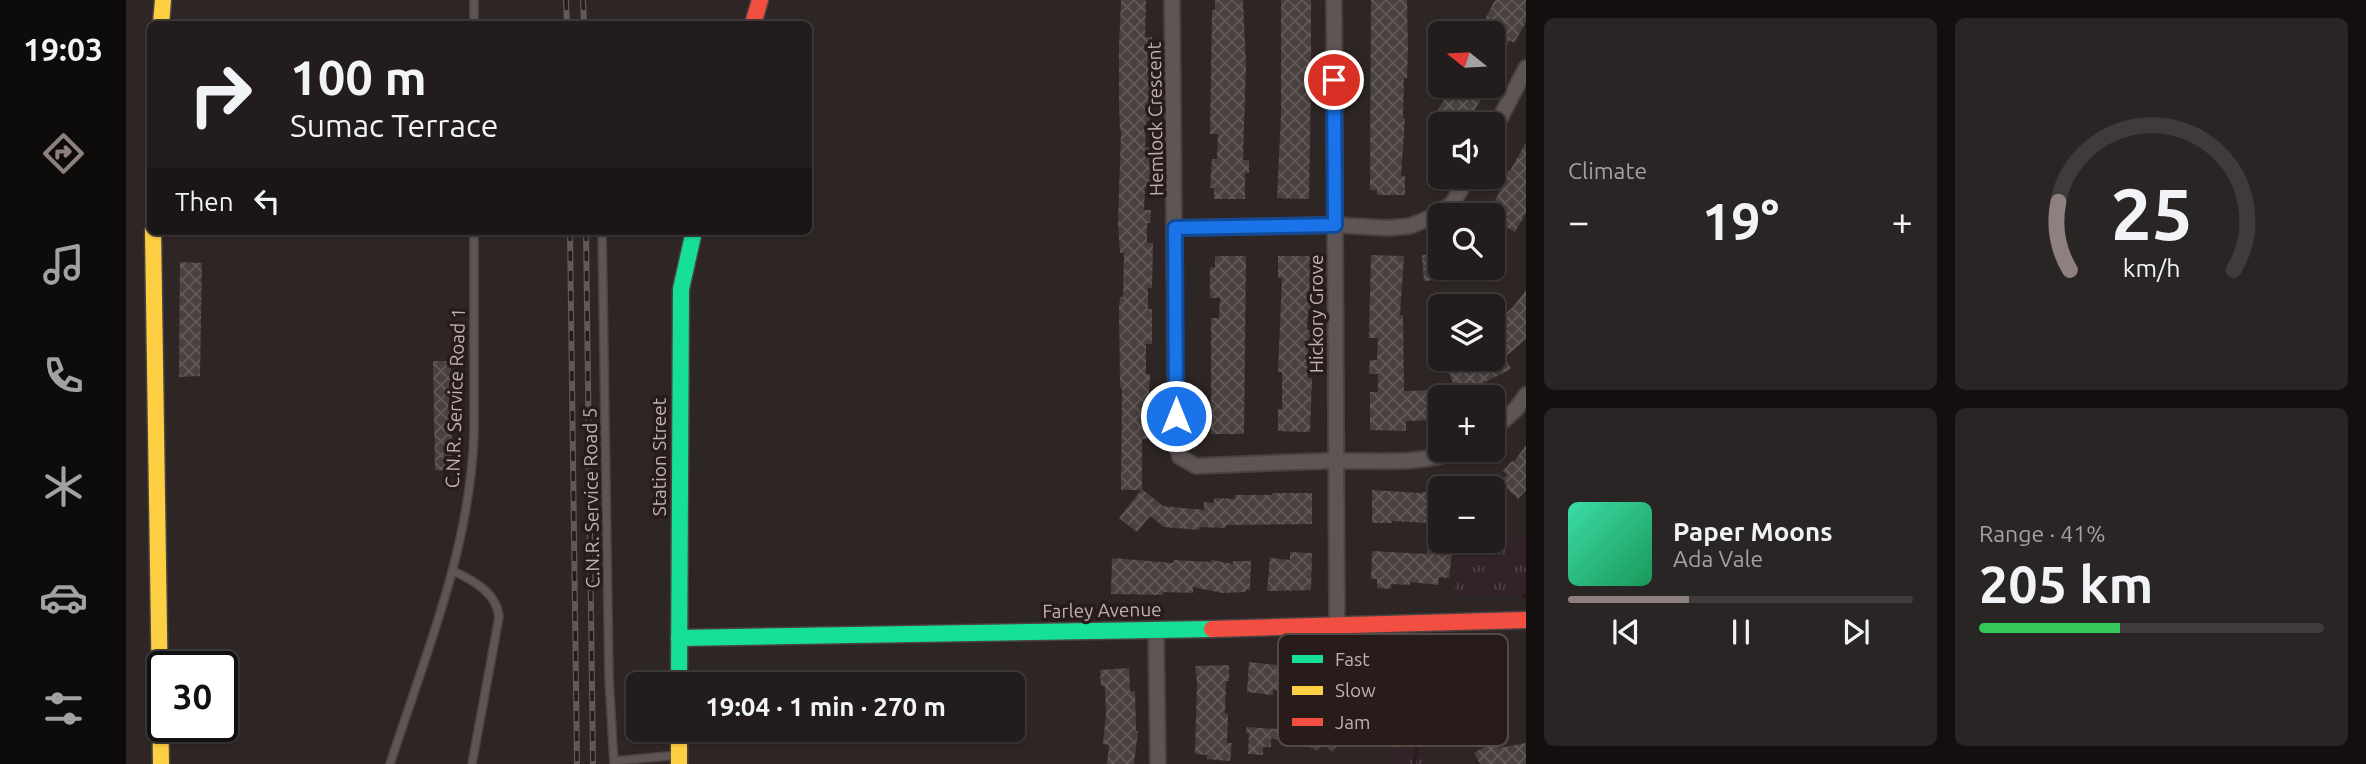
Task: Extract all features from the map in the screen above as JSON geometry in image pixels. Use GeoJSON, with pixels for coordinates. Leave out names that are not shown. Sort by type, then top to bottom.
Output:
{"type":"FeatureCollection","features":[{"type":"Feature","properties":{"kind":"street"},"geometry":{"type":"LineString","coordinates":[[161,21],[163,0]]}},
{"type":"Feature","properties":{"kind":"street"},"geometry":{"type":"LineString","coordinates":[[754,21],[760,0]]}},
{"type":"Feature","properties":{"kind":"street","name":"Hemlock Crescent"},"geometry":{"type":"LineString","coordinates":[[1172,0],[1176,443],[1180,457],[1196,466],[1335,461]]}},
{"type":"Feature","properties":{"kind":"street","name":"Hickory Grove"},"geometry":{"type":"LineString","coordinates":[[1334,0],[1337,627]]}},
{"type":"Feature","properties":{"kind":"street"},"geometry":{"type":"LineString","coordinates":[[1503,112],[1526,68]]}},
{"type":"Feature","properties":{"kind":"street"},"geometry":{"type":"LineString","coordinates":[[1175,228],[1410,226],[1432,217],[1452,204],[1461,189]]}},
{"type":"Feature","properties":{"kind":"street"},"geometry":{"type":"LineString","coordinates":[[153,235],[161,764]]}},
{"type":"Feature","properties":{"kind":"street","name":"Station Street"},"geometry":{"type":"LineString","coordinates":[[679,672],[681,289],[693,235]]}},
{"type":"Feature","properties":{"kind":"street"},"geometry":{"type":"LineString","coordinates":[[1505,419],[1526,395]]}},
{"type":"Feature","properties":{"kind":"street"},"geometry":{"type":"LineString","coordinates":[[1335,461],[1387,463],[1428,458]]}},
{"type":"Feature","properties":{"kind":"street","name":"Farley Avenue"},"geometry":{"type":"LineString","coordinates":[[679,638],[1337,627],[1526,621]]}},
{"type":"Feature","properties":{"kind":"street"},"geometry":{"type":"LineString","coordinates":[[1156,630],[1158,764]]}},
{"type":"Feature","properties":{"kind":"lane"},"geometry":{"type":"LineString","coordinates":[[474,0],[474,21]]}},
{"type":"Feature","properties":{"kind":"lane","name":"C.N.R. Service Road 1"},"geometry":{"type":"LineString","coordinates":[[390,764],[453,571],[465,523],[473,468],[474,235]]}},
{"type":"Feature","properties":{"kind":"lane","name":"C.N.R. Service Road 5"},"geometry":{"type":"LineString","coordinates":[[602,235],[609,678],[614,763]]}},
{"type":"Feature","properties":{"kind":"lane"},"geometry":{"type":"LineString","coordinates":[[453,571],[471,579],[492,597],[499,610],[472,764]]}},
{"type":"Feature","properties":{"kind":"lane"},"geometry":{"type":"LineString","coordinates":[[614,763],[679,759]]}},
{"type":"Feature","properties":{"kind":"green space"},"geometry":{"type":"Polygon","coordinates":[[[1526,538],[1526,596],[1454,597],[1454,553],[1505,553],[1505,539],[1526,538]]]}},
{"type":"Feature","properties":{"kind":"green space"},"geometry":{"type":"Polygon","coordinates":[[[1391,746],[1432,746],[1428,764],[1386,764],[1391,746]]]}},
{"type":"Feature","properties":{"kind":"building"},"geometry":{"type":"Polygon","coordinates":[[[1121,0],[1146,0],[1145,37],[1152,37],[1153,121],[1146,121],[1145,147],[1152,148],[1154,188],[1145,188],[1144,210],[1151,210],[1150,223],[1147,223],[1147,243],[1153,243],[1152,288],[1148,288],[1148,309],[1152,309],[1152,344],[1146,344],[1146,374],[1150,374],[1151,395],[1149,439],[1142,439],[1142,490],[1121,490],[1122,388],[1119,308],[1120,297],[1123,297],[1124,253],[1120,253],[1118,223],[1121,0]]]}},
{"type":"Feature","properties":{"kind":"building"},"geometry":{"type":"Polygon","coordinates":[[[1215,0],[1243,0],[1246,64],[1243,160],[1249,160],[1249,173],[1245,173],[1245,199],[1214,199],[1214,188],[1210,188],[1212,159],[1217,159],[1218,134],[1210,134],[1212,10],[1215,10],[1215,0]]]}},
{"type":"Feature","properties":{"kind":"building"},"geometry":{"type":"Polygon","coordinates":[[[1281,0],[1311,0],[1311,65],[1314,65],[1311,77],[1309,199],[1277,198],[1281,116],[1281,0]]]}},
{"type":"Feature","properties":{"kind":"building"},"geometry":{"type":"Polygon","coordinates":[[[1371,0],[1407,0],[1408,50],[1407,78],[1404,78],[1405,118],[1401,176],[1405,176],[1405,195],[1377,195],[1377,190],[1370,190],[1371,0]]]}},
{"type":"Feature","properties":{"kind":"building"},"geometry":{"type":"Polygon","coordinates":[[[1495,0],[1526,0],[1526,22],[1514,43],[1510,40],[1505,49],[1505,21],[1484,21],[1495,0]]]}},
{"type":"Feature","properties":{"kind":"building"},"geometry":{"type":"Polygon","coordinates":[[[1445,98],[1482,98],[1473,112],[1437,112],[1445,98]]]}},
{"type":"Feature","properties":{"kind":"building"},"geometry":{"type":"Polygon","coordinates":[[[1526,142],[1526,213],[1515,232],[1505,227],[1505,203],[1494,203],[1501,189],[1505,189],[1505,179],[1526,142]]]}},
{"type":"Feature","properties":{"kind":"building"},"geometry":{"type":"Polygon","coordinates":[[[1371,255],[1404,256],[1400,315],[1403,315],[1404,391],[1428,390],[1428,420],[1406,421],[1406,431],[1370,430],[1370,392],[1378,392],[1378,374],[1369,374],[1370,360],[1377,360],[1378,338],[1369,338],[1371,255]]]}},
{"type":"Feature","properties":{"kind":"building"},"geometry":{"type":"Polygon","coordinates":[[[1422,255],[1428,255],[1428,280],[1436,280],[1424,281],[1422,255]]]}},
{"type":"Feature","properties":{"kind":"building"},"geometry":{"type":"Polygon","coordinates":[[[1215,256],[1246,256],[1244,434],[1211,434],[1211,318],[1219,318],[1220,298],[1210,298],[1210,267],[1215,268],[1215,256]]]}},
{"type":"Feature","properties":{"kind":"building"},"geometry":{"type":"Polygon","coordinates":[[[1278,256],[1313,256],[1312,310],[1308,310],[1307,330],[1313,330],[1313,342],[1308,342],[1308,378],[1312,378],[1310,432],[1278,431],[1278,409],[1282,409],[1282,372],[1278,372],[1282,278],[1278,278],[1278,256]]]}},
{"type":"Feature","properties":{"kind":"building"},"geometry":{"type":"Polygon","coordinates":[[[180,262],[202,263],[200,376],[179,377],[180,262]]]}},
{"type":"Feature","properties":{"kind":"building"},"geometry":{"type":"Polygon","coordinates":[[[1526,290],[1526,339],[1505,357],[1505,314],[1526,290]]]}},
{"type":"Feature","properties":{"kind":"building"},"geometry":{"type":"Polygon","coordinates":[[[1505,357],[1511,369],[1481,385],[1454,385],[1449,373],[1505,371],[1505,357]]]}},
{"type":"Feature","properties":{"kind":"building"},"geometry":{"type":"Polygon","coordinates":[[[433,361],[451,361],[452,471],[435,470],[433,361]]]}},
{"type":"Feature","properties":{"kind":"building"},"geometry":{"type":"Polygon","coordinates":[[[1526,445],[1526,490],[1518,499],[1505,487],[1507,475],[1503,471],[1514,462],[1526,445]]]}},
{"type":"Feature","properties":{"kind":"building"},"geometry":{"type":"Polygon","coordinates":[[[1142,489],[1163,506],[1204,510],[1204,502],[1214,503],[1214,498],[1312,493],[1312,524],[1226,525],[1225,528],[1199,527],[1199,530],[1164,527],[1150,516],[1137,532],[1119,518],[1142,489]]]}},
{"type":"Feature","properties":{"kind":"building"},"geometry":{"type":"Polygon","coordinates":[[[1372,490],[1428,492],[1428,523],[1372,523],[1372,490]]]}},
{"type":"Feature","properties":{"kind":"building"},"geometry":{"type":"Polygon","coordinates":[[[1427,550],[1428,553],[1452,553],[1449,578],[1439,577],[1438,585],[1410,582],[1410,585],[1391,584],[1391,589],[1377,588],[1377,579],[1371,579],[1372,551],[1427,554],[1427,550]]]}},
{"type":"Feature","properties":{"kind":"building"},"geometry":{"type":"Polygon","coordinates":[[[1290,552],[1312,553],[1311,590],[1267,591],[1270,558],[1290,560],[1290,552]]]}},
{"type":"Feature","properties":{"kind":"building"},"geometry":{"type":"Polygon","coordinates":[[[1112,558],[1173,563],[1174,560],[1212,560],[1233,564],[1233,561],[1251,561],[1250,590],[1222,593],[1193,587],[1193,593],[1111,594],[1112,558]]]}},
{"type":"Feature","properties":{"kind":"building"},"geometry":{"type":"Polygon","coordinates":[[[1249,662],[1277,663],[1278,690],[1273,690],[1273,695],[1247,692],[1249,662]]]}},
{"type":"Feature","properties":{"kind":"building"},"geometry":{"type":"Polygon","coordinates":[[[1229,665],[1225,714],[1228,714],[1227,743],[1232,743],[1230,761],[1207,759],[1207,755],[1195,754],[1195,666],[1229,665]]]}},
{"type":"Feature","properties":{"kind":"building"},"geometry":{"type":"Polygon","coordinates":[[[1129,668],[1130,691],[1135,691],[1138,731],[1134,764],[1107,764],[1109,745],[1103,744],[1105,686],[1101,686],[1100,670],[1129,668]]]}},
{"type":"Feature","properties":{"kind":"building"},"geometry":{"type":"Polygon","coordinates":[[[1278,724],[1278,740],[1271,738],[1271,747],[1263,747],[1263,755],[1248,754],[1247,727],[1277,729],[1278,724]]]}},
{"type":"Feature","properties":{"kind":"building"},"geometry":{"type":"Polygon","coordinates":[[[1526,743],[1526,764],[1480,764],[1474,753],[1486,746],[1499,748],[1526,743]]]}},
{"type":"Feature","properties":{"kind":"building"},"geometry":{"type":"Polygon","coordinates":[[[1305,746],[1321,746],[1317,751],[1305,746]]]}},
{"type":"Feature","properties":{"kind":"building"},"geometry":{"type":"Polygon","coordinates":[[[1325,746],[1337,746],[1332,752],[1325,746]]]}},
{"type":"Feature","properties":{"kind":"waterway"},"geometry":{"type":"LineString","coordinates":[[1414,764],[1418,746]]}},
{"type":"Feature","properties":{"kind":"railway"},"geometry":{"type":"LineString","coordinates":[[566,0],[567,21]]}},
{"type":"Feature","properties":{"kind":"railway"},"geometry":{"type":"LineString","coordinates":[[583,0],[584,21]]}},
{"type":"Feature","properties":{"kind":"railway"},"geometry":{"type":"LineString","coordinates":[[570,235],[577,764]]}},
{"type":"Feature","properties":{"kind":"railway"},"geometry":{"type":"LineString","coordinates":[[586,235],[593,764]]}},
{"type":"Feature","properties":{"kind":"traffic: fast"},"geometry":{"type":"LineString","coordinates":[[679,672],[681,289],[693,235]]}},
{"type":"Feature","properties":{"kind":"traffic: fast"},"geometry":{"type":"LineString","coordinates":[[679,638],[1212,629]]}},
{"type":"Feature","properties":{"kind":"traffic: slow"},"geometry":{"type":"LineString","coordinates":[[161,21],[163,0]]}},
{"type":"Feature","properties":{"kind":"traffic: slow"},"geometry":{"type":"LineString","coordinates":[[153,235],[161,764]]}},
{"type":"Feature","properties":{"kind":"traffic: slow"},"geometry":{"type":"LineString","coordinates":[[679,742],[679,764]]}},
{"type":"Feature","properties":{"kind":"traffic: jam"},"geometry":{"type":"LineString","coordinates":[[754,21],[760,0]]}},
{"type":"Feature","properties":{"kind":"traffic: jam"},"geometry":{"type":"LineString","coordinates":[[1212,629],[1526,620]]}},
{"type":"Feature","properties":{"kind":"route"},"geometry":{"type":"LineString","coordinates":[[1176,416],[1175,228],[1335,225],[1334,80]]}}]}
